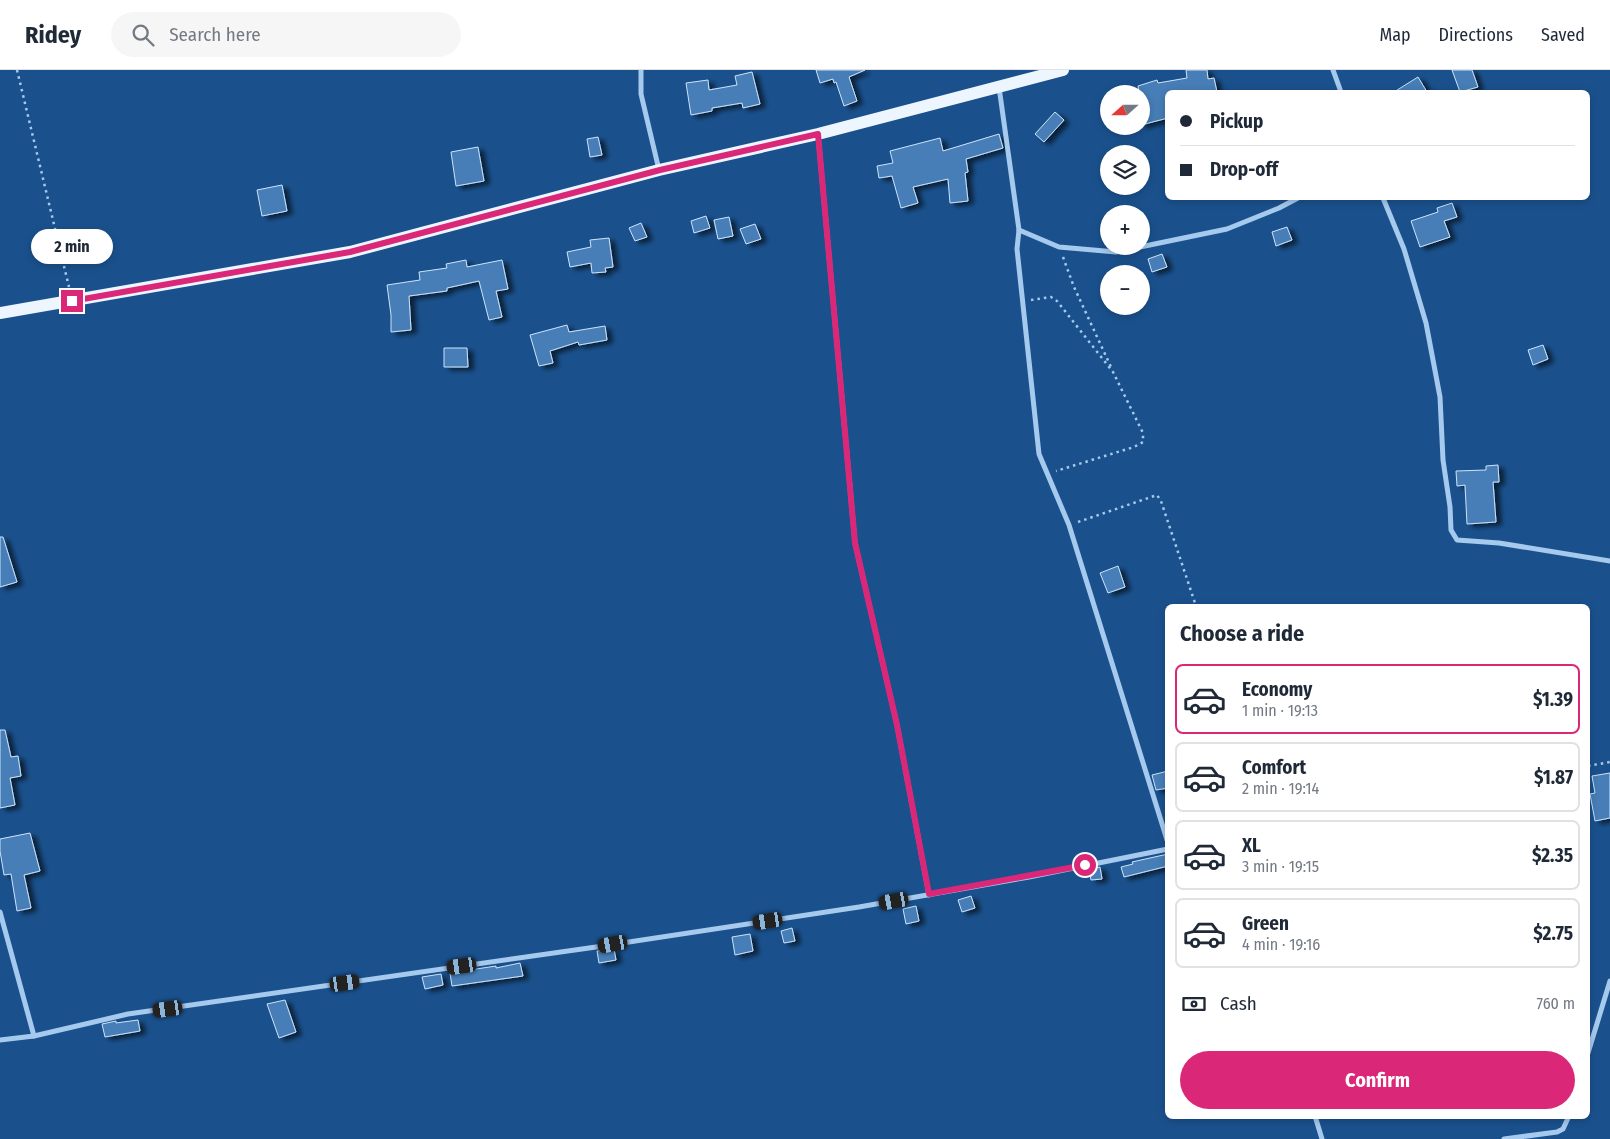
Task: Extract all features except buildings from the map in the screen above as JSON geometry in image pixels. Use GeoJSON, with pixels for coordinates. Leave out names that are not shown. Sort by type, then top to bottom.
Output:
{"type":"FeatureCollection","features":[{"type":"Feature","properties":{"kind":"main road"},"geometry":{"type":"LineString","coordinates":[[0,313],[350,252],[660,170],[818,134],[1063,70]]}},
{"type":"Feature","properties":{"kind":"street"},"geometry":{"type":"LineString","coordinates":[[642,70],[641,94],[660,170]]}},
{"type":"Feature","properties":{"kind":"street"},"geometry":{"type":"LineString","coordinates":[[1333,70],[1340,90]]}},
{"type":"Feature","properties":{"kind":"street"},"geometry":{"type":"LineString","coordinates":[[999,87],[1019,230],[1017,249],[1039,454],[1068,525],[1165,833]]}},
{"type":"Feature","properties":{"kind":"street"},"geometry":{"type":"LineString","coordinates":[[818,134],[855,543],[897,725],[929,894]]}},
{"type":"Feature","properties":{"kind":"street"},"geometry":{"type":"LineString","coordinates":[[1019,230],[1059,247],[1116,252],[1227,229],[1294,200]]}},
{"type":"Feature","properties":{"kind":"street"},"geometry":{"type":"LineString","coordinates":[[1384,200],[1404,249],[1426,323],[1440,397],[1443,460],[1453,535],[1457,540],[1499,543],[1610,561]]}},
{"type":"Feature","properties":{"kind":"street"},"geometry":{"type":"LineString","coordinates":[[0,1040],[34,1036],[128,1014],[577,950],[929,894],[1029,877],[1165,850]]}},
{"type":"Feature","properties":{"kind":"street"},"geometry":{"type":"LineString","coordinates":[[0,912],[34,1036]]}},
{"type":"Feature","properties":{"kind":"street"},"geometry":{"type":"LineString","coordinates":[[1590,1046],[1610,981]]}},
{"type":"Feature","properties":{"kind":"street"},"geometry":{"type":"LineString","coordinates":[[1316,1119],[1322,1139]]}},
{"type":"Feature","properties":{"kind":"street"},"geometry":{"type":"LineString","coordinates":[[1504,1139],[1557,1132],[1564,1129],[1568,1119]]}},
{"type":"Feature","properties":{"kind":"path"},"geometry":{"type":"LineString","coordinates":[[17,70],[72,301]]}},
{"type":"Feature","properties":{"kind":"path"},"geometry":{"type":"LineString","coordinates":[[1047,473],[1134,447],[1143,442],[1143,433],[1074,287],[1059,247]]}},
{"type":"Feature","properties":{"kind":"path"},"geometry":{"type":"LineString","coordinates":[[1022,302],[1051,297],[1057,300],[1114,372]]}},
{"type":"Feature","properties":{"kind":"path"},"geometry":{"type":"LineString","coordinates":[[1068,525],[1157,495],[1195,604]]}},
{"type":"Feature","properties":{"kind":"path"},"geometry":{"type":"LineString","coordinates":[[1590,766],[1610,762]]}},
{"type":"Feature","properties":{"kind":"route"},"geometry":{"type":"LineString","coordinates":[[72,301],[350,252],[660,170],[818,134],[855,543],[897,725],[929,894],[1029,877],[1085,865]]}}]}
